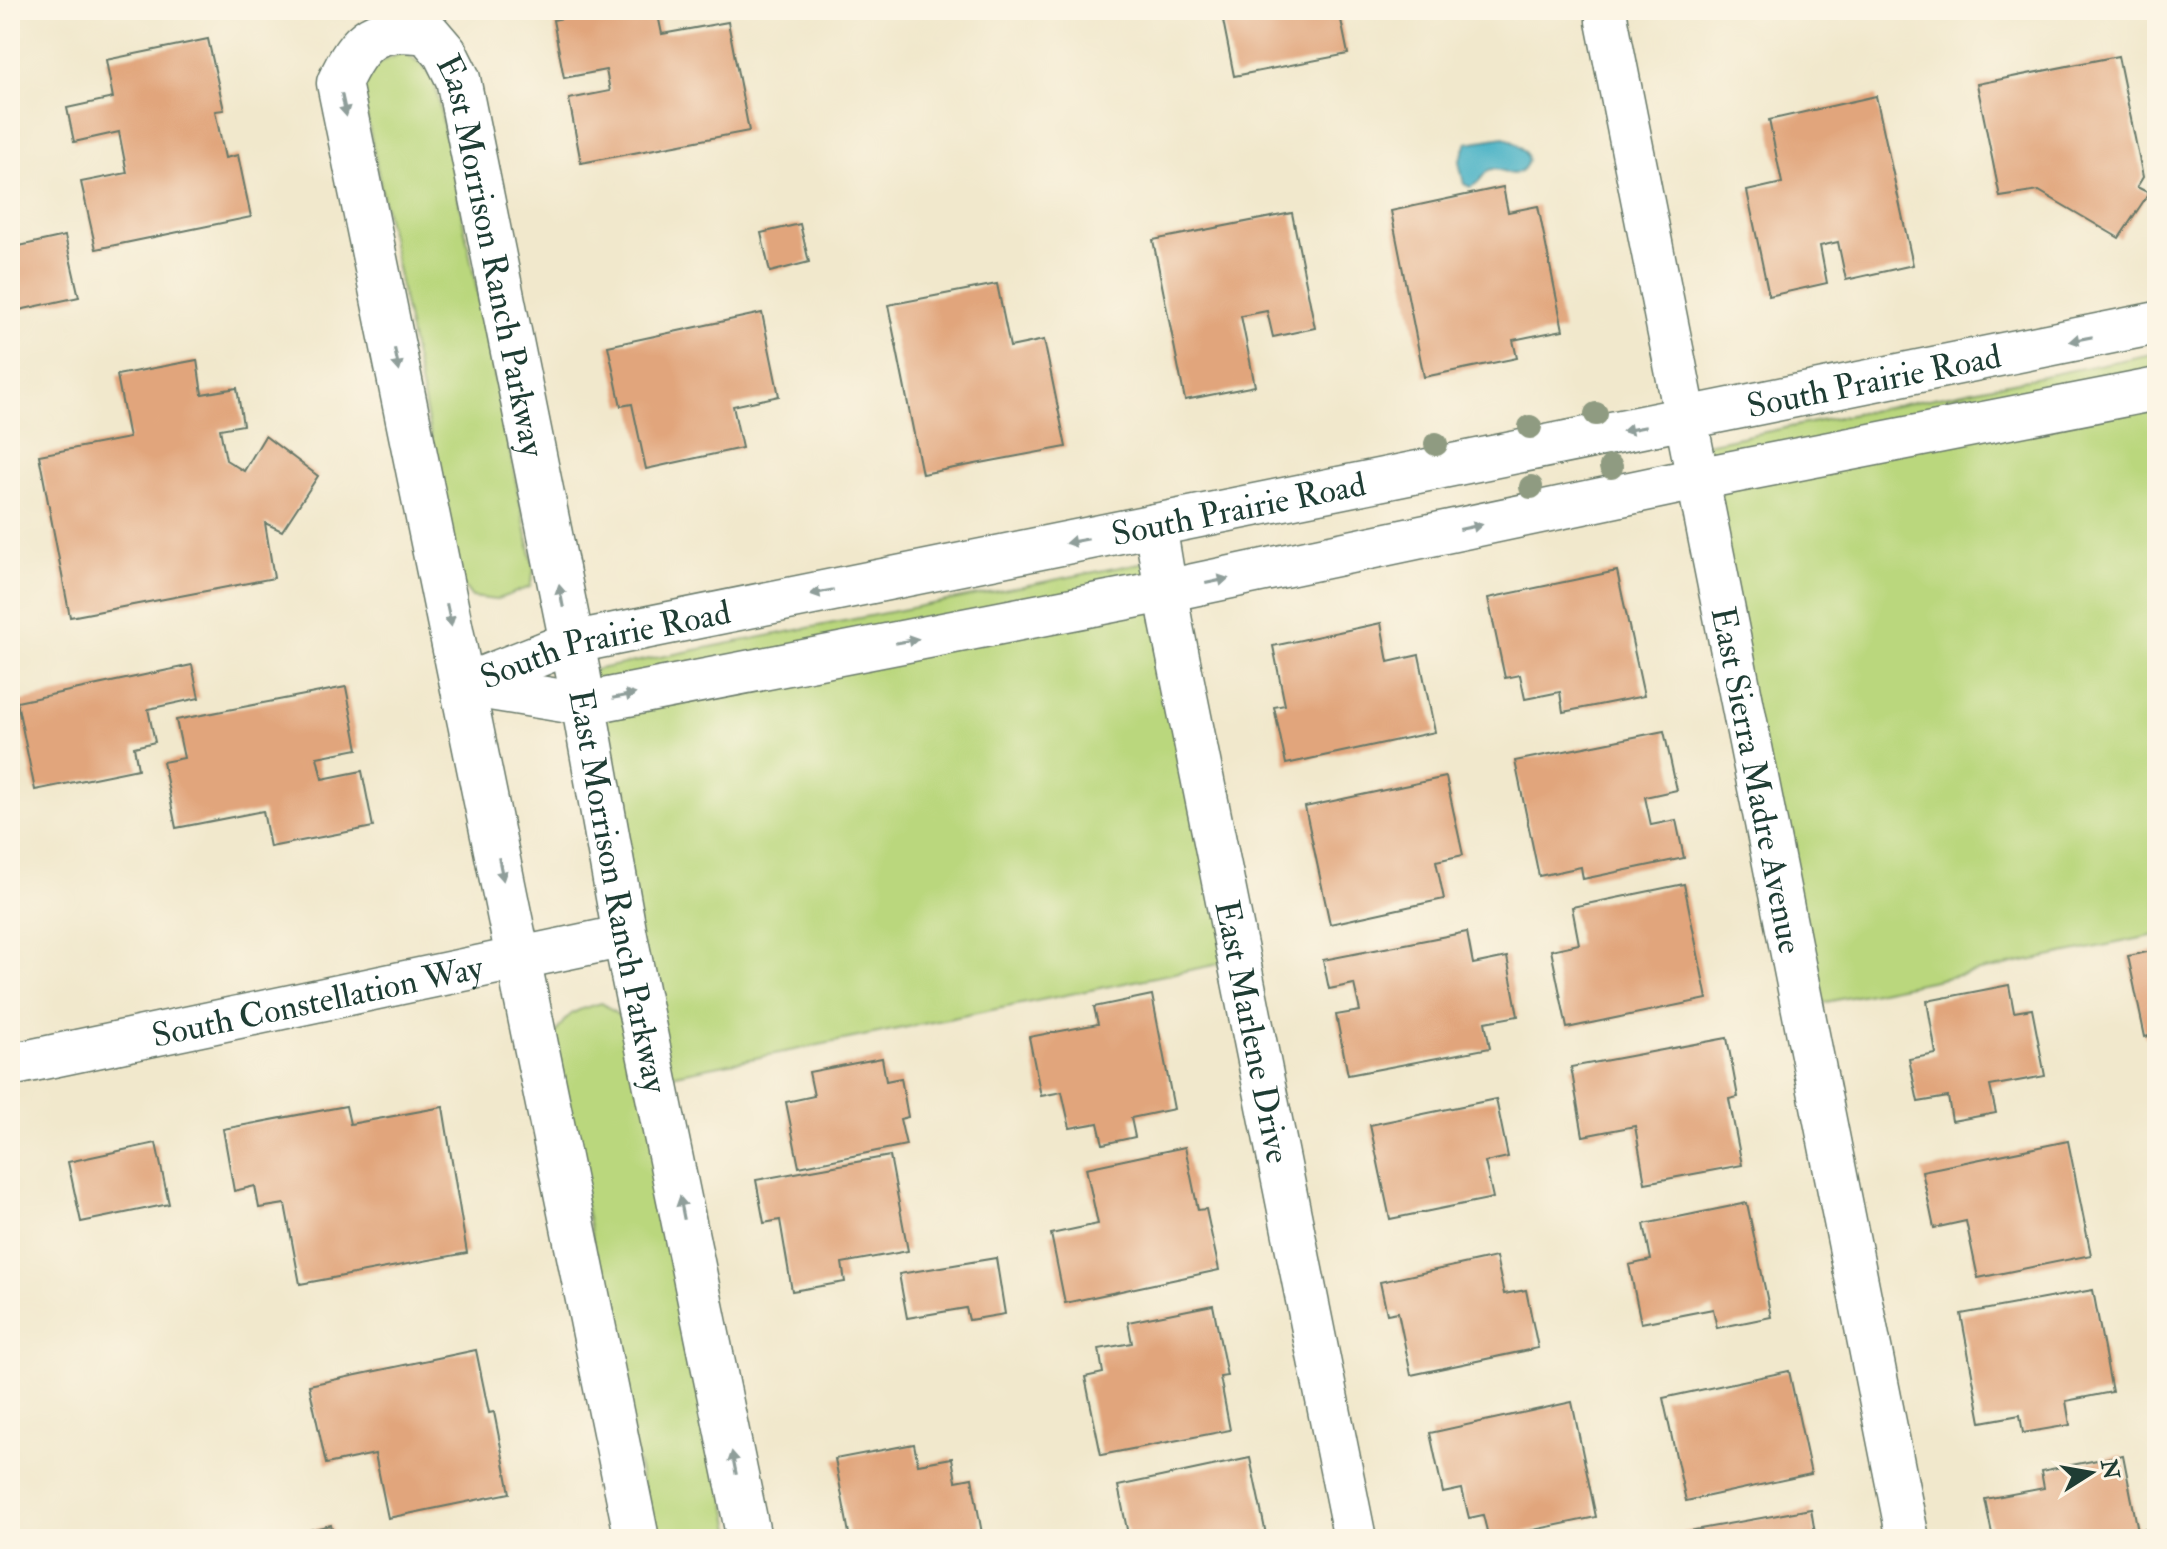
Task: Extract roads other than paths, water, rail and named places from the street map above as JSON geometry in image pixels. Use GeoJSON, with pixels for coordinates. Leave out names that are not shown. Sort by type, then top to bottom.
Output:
{"type":"FeatureCollection","features":[{"type":"Feature","properties":{"kind":"street","name":"East Sierra Madre Avenue"},"geometry":{"type":"LineString","coordinates":[[1607,21],[1908,1539]]}},
{"type":"Feature","properties":{"kind":"street","name":"East Morrison Ranch Parkway"},"geometry":{"type":"LineString","coordinates":[[637,1539],[339,83],[351,56],[373,37],[396,28],[427,32],[445,53],[458,79],[625,936],[749,1539]]}},
{"type":"Feature","properties":{"kind":"street","name":"South Prairie Road"},"geometry":{"type":"LineString","coordinates":[[464,685],[570,643],[2157,323]]}},
{"type":"Feature","properties":{"kind":"street","name":"South Prairie Road"},"geometry":{"type":"LineString","coordinates":[[464,685],[582,704],[1165,591],[1697,479],[2157,389]]}},
{"type":"Feature","properties":{"kind":"street","name":"East Marlene Drive"},"geometry":{"type":"LineString","coordinates":[[1155,525],[1165,591],[1355,1539]]}},
{"type":"Feature","properties":{"kind":"street","name":"South Constellation Way"},"geometry":{"type":"LineString","coordinates":[[10,1065],[625,936]]}},
{"type":"Feature","properties":{"kind":"water"},"geometry":{"type":"Polygon","coordinates":[[[1504,137],[1526,154],[1527,164],[1523,169],[1512,174],[1498,169],[1490,170],[1474,185],[1464,184],[1459,162],[1467,143],[1504,137]]]}}]}
